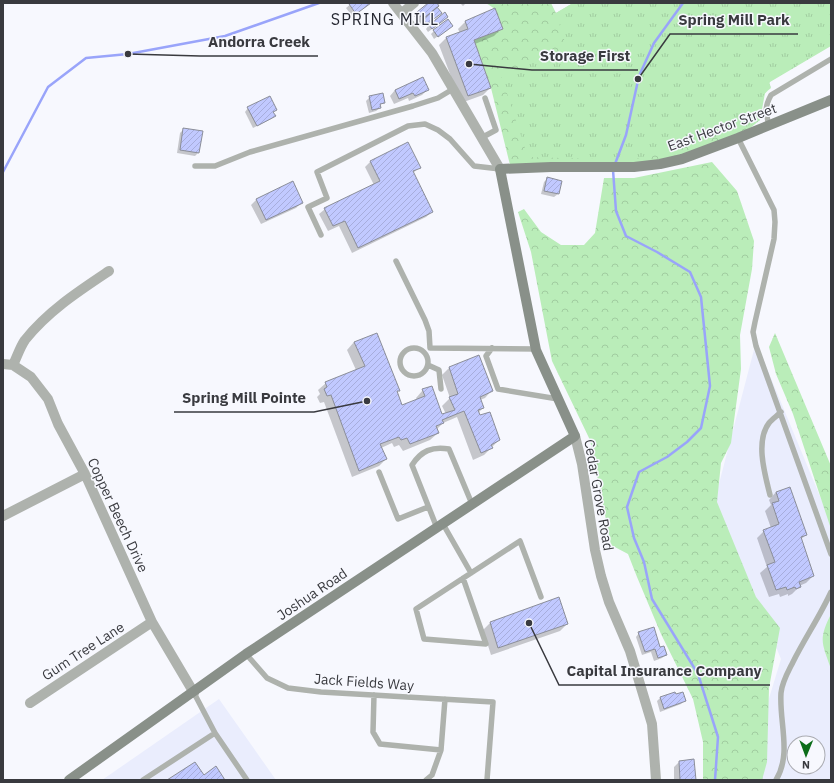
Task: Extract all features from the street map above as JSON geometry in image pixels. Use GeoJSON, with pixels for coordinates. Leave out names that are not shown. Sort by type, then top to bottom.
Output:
{"type":"FeatureCollection","features":[{"type":"Feature","properties":{"kind":"main road","name":"East Hector Street"},"geometry":{"type":"LineString","coordinates":[[500,169],[551,167],[634,167],[660,164],[682,159],[769,126],[831,100]]}},
{"type":"Feature","properties":{"kind":"main road","name":"Cedar Grove Road"},"geometry":{"type":"LineString","coordinates":[[500,169],[536,349],[575,436]]}},
{"type":"Feature","properties":{"kind":"main road","name":"Joshua Road"},"geometry":{"type":"LineString","coordinates":[[69,780],[194,693],[246,654],[575,436]]}},
{"type":"Feature","properties":{"kind":"street"},"geometry":{"type":"LineString","coordinates":[[393,3],[432,53],[500,169]]}},
{"type":"Feature","properties":{"kind":"street"},"geometry":{"type":"LineString","coordinates":[[402,13],[414,3]]}},
{"type":"Feature","properties":{"kind":"street"},"geometry":{"type":"LineString","coordinates":[[8,365],[24,341],[65,300],[109,271]]}},
{"type":"Feature","properties":{"kind":"street","name":"Copper Beech Drive"},"geometry":{"type":"LineString","coordinates":[[8,365],[31,377],[48,400],[58,424],[85,474],[152,622],[194,693]]}},
{"type":"Feature","properties":{"kind":"street","name":"Cedar Grove Road"},"geometry":{"type":"LineString","coordinates":[[575,436],[582,464],[594,550],[609,602],[630,651],[652,724],[656,780]]}},
{"type":"Feature","properties":{"kind":"street"},"geometry":{"type":"LineString","coordinates":[[3,516],[85,474]]}},
{"type":"Feature","properties":{"kind":"street","name":"Gum Tree Lane"},"geometry":{"type":"LineString","coordinates":[[30,703],[152,622]]}},
{"type":"Feature","properties":{"kind":"lane"},"geometry":{"type":"LineString","coordinates":[[769,126],[765,110],[770,95],[831,59]]}},
{"type":"Feature","properties":{"kind":"lane"},"geometry":{"type":"LineString","coordinates":[[195,166],[215,166],[250,152],[438,98],[453,89]]}},
{"type":"Feature","properties":{"kind":"lane"},"geometry":{"type":"LineString","coordinates":[[482,138],[496,130],[485,98]]}},
{"type":"Feature","properties":{"kind":"lane"},"geometry":{"type":"LineString","coordinates":[[321,235],[308,207],[328,198],[317,172],[408,126],[425,124],[438,130],[450,139],[474,166],[500,169]]}},
{"type":"Feature","properties":{"kind":"lane"},"geometry":{"type":"LineString","coordinates":[[738,138],[774,210],[776,222],[772,250],[759,300],[753,332],[756,346],[831,554]]}},
{"type":"Feature","properties":{"kind":"lane"},"geometry":{"type":"LineString","coordinates":[[396,261],[426,320],[429,331],[430,348]]}},
{"type":"Feature","properties":{"kind":"lane"},"geometry":{"type":"LineString","coordinates":[[416,348],[424,353],[427,356],[428,365],[423,373],[410,376],[403,372],[399,364],[401,355],[408,349],[416,348]]}},
{"type":"Feature","properties":{"kind":"lane"},"geometry":{"type":"LineString","coordinates":[[424,353],[430,348],[536,349]]}},
{"type":"Feature","properties":{"kind":"lane"},"geometry":{"type":"LineString","coordinates":[[492,348],[486,356],[498,389],[558,399]]}},
{"type":"Feature","properties":{"kind":"lane"},"geometry":{"type":"LineString","coordinates":[[428,365],[439,370],[441,389]]}},
{"type":"Feature","properties":{"kind":"lane"},"geometry":{"type":"LineString","coordinates":[[770,495],[764,470],[762,441],[768,424],[781,412]]}},
{"type":"Feature","properties":{"kind":"lane"},"geometry":{"type":"LineString","coordinates":[[471,573],[428,507],[412,465],[417,458],[432,448],[449,449],[472,504]]}},
{"type":"Feature","properties":{"kind":"lane"},"geometry":{"type":"LineString","coordinates":[[379,472],[398,519],[428,507]]}},
{"type":"Feature","properties":{"kind":"lane"},"geometry":{"type":"LineString","coordinates":[[463,578],[486,644],[424,639],[416,609],[463,578],[520,541],[542,597]]}},
{"type":"Feature","properties":{"kind":"lane"},"geometry":{"type":"LineString","coordinates":[[776,780],[782,771],[784,749],[781,694],[782,684],[805,639],[825,606],[831,592]]}},
{"type":"Feature","properties":{"kind":"lane","name":"Jack Fields Way"},"geometry":{"type":"LineString","coordinates":[[246,654],[267,678],[288,688],[321,692],[492,702],[487,780]]}},
{"type":"Feature","properties":{"kind":"lane"},"geometry":{"type":"LineString","coordinates":[[194,693],[216,732],[247,780]]}},
{"type":"Feature","properties":{"kind":"lane"},"geometry":{"type":"LineString","coordinates":[[374,695],[373,732],[380,744],[441,750]]}},
{"type":"Feature","properties":{"kind":"lane"},"geometry":{"type":"LineString","coordinates":[[426,780],[433,777],[441,750],[445,699]]}},
{"type":"Feature","properties":{"kind":"lane"},"geometry":{"type":"LineString","coordinates":[[144,780],[216,732]]}},
{"type":"Feature","properties":{"kind":"shaded area"},"geometry":{"type":"Polygon","coordinates":[[[756,342],[831,523],[831,780],[744,780],[781,659],[715,499],[756,342]]]}},
{"type":"Feature","properties":{"kind":"shaded area"},"geometry":{"type":"Polygon","coordinates":[[[219,699],[276,780],[102,780],[219,699]]]}},
{"type":"Feature","properties":{"kind":"green space"},"geometry":{"type":"Polygon","coordinates":[[[486,3],[551,3],[556,13],[573,3],[831,3],[831,46],[770,82],[765,93],[760,120],[738,138],[682,159],[597,168],[511,169],[491,88],[474,40],[503,29],[495,9],[486,3]]]}},
{"type":"Feature","properties":{"kind":"green space"},"geometry":{"type":"Polygon","coordinates":[[[573,3],[831,3],[831,44],[769,82],[771,88],[760,102],[760,120],[738,131],[632,160],[528,157],[501,75],[567,49],[556,13],[573,3]]]}},
{"type":"Feature","properties":{"kind":"green space"},"geometry":{"type":"Polygon","coordinates":[[[712,162],[737,191],[754,241],[752,269],[740,335],[741,369],[731,443],[721,463],[717,502],[756,597],[780,628],[769,688],[767,762],[762,780],[703,780],[703,742],[693,699],[661,634],[628,554],[611,545],[590,440],[552,361],[531,252],[518,212],[524,209],[541,232],[561,245],[584,245],[595,233],[604,178],[634,178],[712,162]]]}},
{"type":"Feature","properties":{"kind":"green space"},"geometry":{"type":"Polygon","coordinates":[[[775,333],[831,466],[831,529],[793,414],[776,374],[769,347],[775,333]]]}},
{"type":"Feature","properties":{"kind":"green space"},"geometry":{"type":"Polygon","coordinates":[[[831,614],[831,669],[825,653],[823,636],[831,614]]]}},
{"type":"Feature","properties":{"kind":"building"},"geometry":{"type":"Polygon","coordinates":[[[371,3],[356,14],[349,4],[371,3]]]}},
{"type":"Feature","properties":{"kind":"building"},"geometry":{"type":"Polygon","coordinates":[[[428,3],[437,3],[439,6],[423,19],[417,12],[428,3]]]}},
{"type":"Feature","properties":{"kind":"building"},"geometry":{"type":"Polygon","coordinates":[[[437,7],[442,13],[427,24],[423,19],[437,7]]]}},
{"type":"Feature","properties":{"kind":"building"},"geometry":{"type":"Polygon","coordinates":[[[495,8],[503,29],[474,40],[491,88],[468,96],[446,37],[468,29],[465,21],[495,8]]]}},
{"type":"Feature","properties":{"kind":"building"},"geometry":{"type":"Polygon","coordinates":[[[445,12],[448,17],[432,29],[429,25],[445,12]]]}},
{"type":"Feature","properties":{"kind":"building"},"geometry":{"type":"Polygon","coordinates":[[[448,19],[453,26],[438,37],[433,30],[448,19]]]}},
{"type":"Feature","properties":{"kind":"building"},"geometry":{"type":"Polygon","coordinates":[[[423,77],[429,90],[415,96],[413,93],[399,99],[395,90],[423,77]]]}},
{"type":"Feature","properties":{"kind":"building"},"geometry":{"type":"Polygon","coordinates":[[[383,93],[385,103],[380,104],[381,108],[372,110],[369,96],[383,93]]]}},
{"type":"Feature","properties":{"kind":"building"},"geometry":{"type":"Polygon","coordinates":[[[270,96],[277,110],[273,112],[276,116],[257,126],[247,107],[270,96]]]}},
{"type":"Feature","properties":{"kind":"building"},"geometry":{"type":"Polygon","coordinates":[[[183,128],[203,131],[199,153],[180,150],[183,128]]]}},
{"type":"Feature","properties":{"kind":"building"},"geometry":{"type":"Polygon","coordinates":[[[408,142],[421,168],[413,171],[433,212],[358,248],[345,221],[333,226],[324,208],[380,181],[370,161],[408,142]]]}},
{"type":"Feature","properties":{"kind":"building"},"geometry":{"type":"Polygon","coordinates":[[[547,177],[562,181],[559,194],[544,191],[547,177]]]}},
{"type":"Feature","properties":{"kind":"building"},"geometry":{"type":"Polygon","coordinates":[[[293,181],[303,203],[266,220],[256,199],[293,181]]]}},
{"type":"Feature","properties":{"kind":"building"},"geometry":{"type":"Polygon","coordinates":[[[377,333],[400,391],[397,391],[402,405],[425,396],[422,389],[432,386],[442,414],[455,410],[449,397],[458,394],[449,367],[479,355],[493,391],[480,397],[484,408],[478,410],[480,415],[490,412],[500,440],[491,445],[493,448],[481,453],[464,411],[442,420],[444,423],[436,426],[439,433],[410,444],[407,438],[401,440],[399,437],[380,444],[387,459],[359,471],[331,395],[327,396],[324,389],[327,387],[325,382],[365,366],[354,342],[377,333]]]}},
{"type":"Feature","properties":{"kind":"building"},"geometry":{"type":"Polygon","coordinates":[[[790,487],[807,535],[801,537],[814,576],[799,582],[801,587],[796,589],[795,587],[787,590],[786,587],[776,590],[767,565],[775,562],[763,530],[779,524],[772,503],[779,501],[776,492],[790,487]]]}},
{"type":"Feature","properties":{"kind":"building"},"geometry":{"type":"Polygon","coordinates":[[[559,597],[568,624],[498,648],[490,622],[559,597]]]}},
{"type":"Feature","properties":{"kind":"building"},"geometry":{"type":"Polygon","coordinates":[[[654,627],[660,647],[664,646],[667,655],[658,658],[655,649],[645,652],[638,632],[654,627]]]}},
{"type":"Feature","properties":{"kind":"building"},"geometry":{"type":"Polygon","coordinates":[[[675,692],[676,694],[683,692],[686,701],[664,709],[660,697],[675,692]]]}},
{"type":"Feature","properties":{"kind":"building"},"geometry":{"type":"Polygon","coordinates":[[[694,759],[696,780],[680,780],[679,761],[694,759]]]}},
{"type":"Feature","properties":{"kind":"building"},"geometry":{"type":"Polygon","coordinates":[[[195,762],[204,775],[216,766],[225,780],[167,780],[195,762]]]}},
{"type":"Feature","properties":{"kind":"waterway"},"geometry":{"type":"LineString","coordinates":[[3,172],[48,87],[86,58],[128,54],[225,36],[319,3]]}},
{"type":"Feature","properties":{"kind":"waterway"},"geometry":{"type":"LineString","coordinates":[[615,164],[626,135],[639,76],[654,43],[683,3]]}},
{"type":"Feature","properties":{"kind":"waterway"},"geometry":{"type":"LineString","coordinates":[[613,170],[616,211],[626,236],[657,252],[690,272],[701,297],[710,386],[701,428],[687,442],[667,457],[639,472],[627,507],[634,538],[644,562],[652,599],[698,674],[718,737],[715,780]]}},
{"type":"Feature","properties":{"kind":"place","name":"Andorra Creek"},"geometry":{"type":"Point","coordinates":[128,54]}},
{"type":"Feature","properties":{"kind":"place","name":"Storage First"},"geometry":{"type":"Point","coordinates":[469,64]}},
{"type":"Feature","properties":{"kind":"place","name":"Spring Mill Park"},"geometry":{"type":"Point","coordinates":[638,79]}},
{"type":"Feature","properties":{"kind":"place","name":"Spring Mill Pointe"},"geometry":{"type":"Point","coordinates":[367,401]}},
{"type":"Feature","properties":{"kind":"place","name":"Capital Insurance Company"},"geometry":{"type":"Point","coordinates":[529,623]}},
{"type":"Feature","properties":{"kind":"district","name":"SPRING MILL"},"geometry":{"type":"Point","coordinates":[385,19]}}]}
